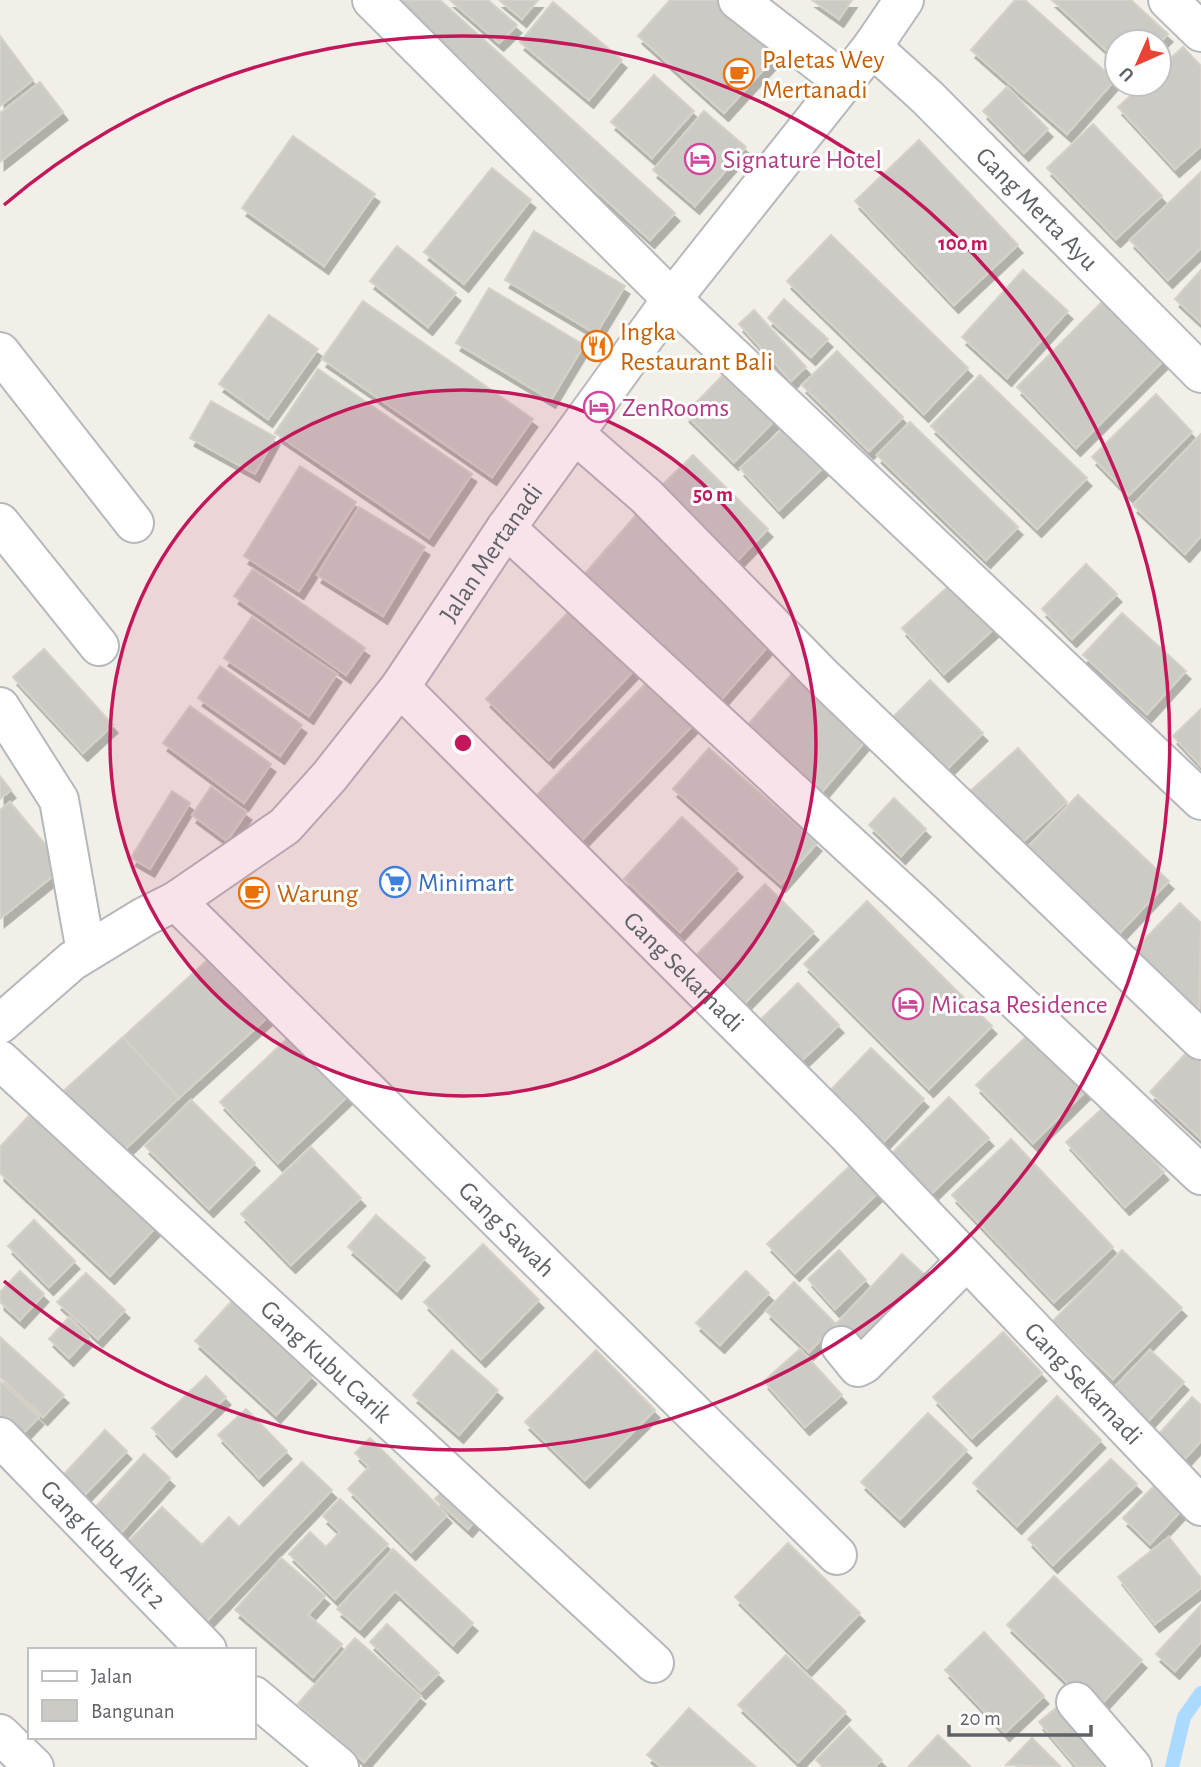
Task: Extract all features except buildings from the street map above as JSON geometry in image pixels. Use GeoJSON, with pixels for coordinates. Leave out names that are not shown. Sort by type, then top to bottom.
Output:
{"type":"FeatureCollection","features":[{"type":"Feature","properties":{"kind":"street"},"geometry":{"type":"LineString","coordinates":[[372,0],[672,299],[1201,800]]}},
{"type":"Feature","properties":{"kind":"street"},"geometry":{"type":"LineString","coordinates":[[738,0],[845,82]]}},
{"type":"Feature","properties":{"kind":"street","name":"Jalan Mertanadi"},"geometry":{"type":"LineString","coordinates":[[0,1024],[32,994],[86,952],[176,901],[285,826],[329,777],[400,687],[506,528],[672,299],[845,82],[904,0]]}},
{"type":"Feature","properties":{"kind":"street"},"geometry":{"type":"LineString","coordinates":[[1168,0],[1201,32]]}},
{"type":"Feature","properties":{"kind":"street","name":"Gang Merta Ayu"},"geometry":{"type":"LineString","coordinates":[[872,47],[928,98],[1201,373]]}},
{"type":"Feature","properties":{"kind":"street"},"geometry":{"type":"LineString","coordinates":[[0,352],[134,523]]}},
{"type":"Feature","properties":{"kind":"street"},"geometry":{"type":"LineString","coordinates":[[576,435],[646,496],[823,677],[1201,1040]]}},
{"type":"Feature","properties":{"kind":"street"},"geometry":{"type":"LineString","coordinates":[[0,523],[99,646]]}},
{"type":"Feature","properties":{"kind":"street"},"geometry":{"type":"LineString","coordinates":[[506,528],[907,897],[1201,1175]]}},
{"type":"Feature","properties":{"kind":"street","name":"Gang Sekarnadi"},"geometry":{"type":"LineString","coordinates":[[400,687],[835,1122],[1201,1506]]}},
{"type":"Feature","properties":{"kind":"street"},"geometry":{"type":"LineString","coordinates":[[0,707],[59,800],[86,952]]}},
{"type":"Feature","properties":{"kind":"street","name":"Gang Sawah"},"geometry":{"type":"LineString","coordinates":[[176,901],[837,1555]]}},
{"type":"Feature","properties":{"kind":"street","name":"Gang Kubu Carik"},"geometry":{"type":"LineString","coordinates":[[0,1060],[654,1663]]}},
{"type":"Feature","properties":{"kind":"street"},"geometry":{"type":"LineString","coordinates":[[841,1346],[858,1367],[864,1364],[966,1261]]}},
{"type":"Feature","properties":{"kind":"street","name":"Gang Kubu Alit 2"},"geometry":{"type":"LineString","coordinates":[[0,1437],[205,1648]]}},
{"type":"Feature","properties":{"kind":"street"},"geometry":{"type":"LineString","coordinates":[[256,1698],[339,1767]]}},
{"type":"Feature","properties":{"kind":"street"},"geometry":{"type":"LineString","coordinates":[[1076,1702],[1132,1767]]}},
{"type":"Feature","properties":{"kind":"street"},"geometry":{"type":"LineString","coordinates":[[0,1734],[34,1767]]}},
{"type":"Feature","properties":{"kind":"waterway"},"geometry":{"type":"LineString","coordinates":[[1172,1767],[1184,1717],[1201,1693]]}},
{"type":"Feature","properties":{"kind":"place","name":"Paletas Wey Mertanadi"},"geometry":{"type":"Point","coordinates":[739,74]}},
{"type":"Feature","properties":{"kind":"place","name":"Signature Hotel"},"geometry":{"type":"Point","coordinates":[700,159]}},
{"type":"Feature","properties":{"kind":"place","name":"Ingka Restaurant Bali"},"geometry":{"type":"Point","coordinates":[597,346]}},
{"type":"Feature","properties":{"kind":"place","name":"ZenRooms"},"geometry":{"type":"Point","coordinates":[599,407]}},
{"type":"Feature","properties":{"kind":"place","name":"Minimart"},"geometry":{"type":"Point","coordinates":[395,882]}},
{"type":"Feature","properties":{"kind":"place","name":"Warung"},"geometry":{"type":"Point","coordinates":[254,893]}},
{"type":"Feature","properties":{"kind":"place","name":"Micasa Residence"},"geometry":{"type":"Point","coordinates":[908,1004]}}]}
